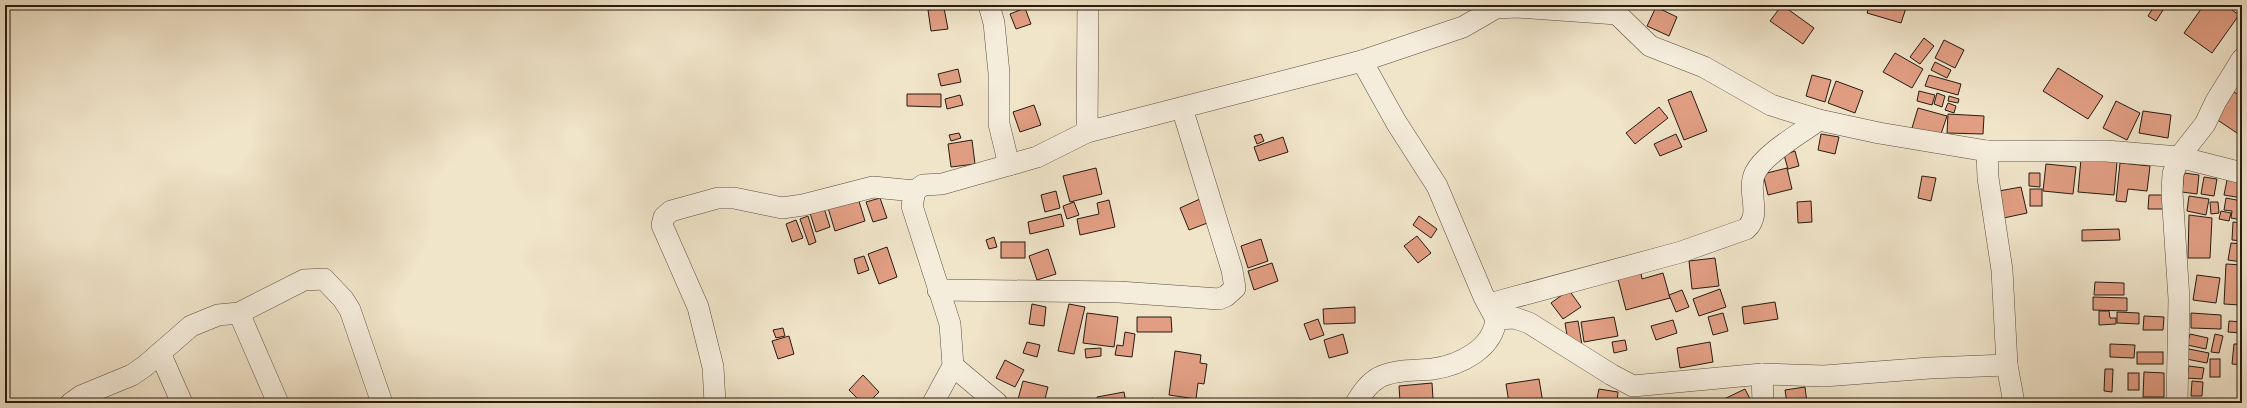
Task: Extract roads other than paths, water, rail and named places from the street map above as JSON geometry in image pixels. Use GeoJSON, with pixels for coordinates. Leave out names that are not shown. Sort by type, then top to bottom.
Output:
{"type":"FeatureCollection","features":[{"type":"Feature","properties":{"kind":"street"},"geometry":{"type":"LineString","coordinates":[[989,5],[994,23],[999,73],[999,124],[1009,165]]}},
{"type":"Feature","properties":{"kind":"street"},"geometry":{"type":"LineString","coordinates":[[1087,132],[1088,5]]}},
{"type":"Feature","properties":{"kind":"street"},"geometry":{"type":"LineString","coordinates":[[933,403],[953,366],[950,324],[912,206],[915,191],[923,185],[942,184],[1037,157],[1087,132],[1362,61],[1463,27],[1492,7],[1619,10],[1650,46],[1704,67],[1771,105],[1819,120],[1879,133],[1987,151],[2106,151],[2179,157],[2242,173]]}},
{"type":"Feature","properties":{"kind":"street"},"geometry":{"type":"LineString","coordinates":[[2177,403],[2179,299],[2172,192],[2173,174],[2179,157],[2206,124],[2216,101],[2242,59]]}},
{"type":"Feature","properties":{"kind":"street"},"geometry":{"type":"LineString","coordinates":[[1356,403],[1369,385],[1379,378],[1392,374],[1436,368],[1467,358],[1492,336],[1493,312],[1484,297],[1437,186],[1396,122],[1362,61]]}},
{"type":"Feature","properties":{"kind":"street"},"geometry":{"type":"LineString","coordinates":[[938,290],[1119,292],[1219,299],[1226,296],[1235,288],[1232,270],[1182,108]]}},
{"type":"Feature","properties":{"kind":"street"},"geometry":{"type":"LineString","coordinates":[[1493,312],[1681,252],[1746,229],[1750,225],[1755,215],[1751,185],[1759,165],[1819,120]]}},
{"type":"Feature","properties":{"kind":"street"},"geometry":{"type":"LineString","coordinates":[[1987,151],[1988,178],[2002,270],[2007,365],[2014,403]]}},
{"type":"Feature","properties":{"kind":"street"},"geometry":{"type":"LineString","coordinates":[[714,403],[713,367],[698,307],[662,225],[664,217],[671,210],[718,198],[734,198],[782,208],[804,205],[873,187],[915,191]]}},
{"type":"Feature","properties":{"kind":"street"},"geometry":{"type":"LineString","coordinates":[[71,403],[80,396],[132,375],[191,326],[218,315],[239,313],[304,280],[324,279],[343,299],[350,310],[382,403]]}},
{"type":"Feature","properties":{"kind":"street"},"geometry":{"type":"LineString","coordinates":[[1493,312],[1529,323],[1612,375],[1633,386],[1762,374],[1824,376],[1930,368],[2007,365]]}},
{"type":"Feature","properties":{"kind":"street"},"geometry":{"type":"LineString","coordinates":[[239,313],[278,403]]}},
{"type":"Feature","properties":{"kind":"street"},"geometry":{"type":"LineString","coordinates":[[160,353],[182,403]]}},
{"type":"Feature","properties":{"kind":"street"},"geometry":{"type":"LineString","coordinates":[[953,366],[997,403]]}},
{"type":"Feature","properties":{"kind":"street"},"geometry":{"type":"LineString","coordinates":[[1762,374],[1763,403]]}}]}
